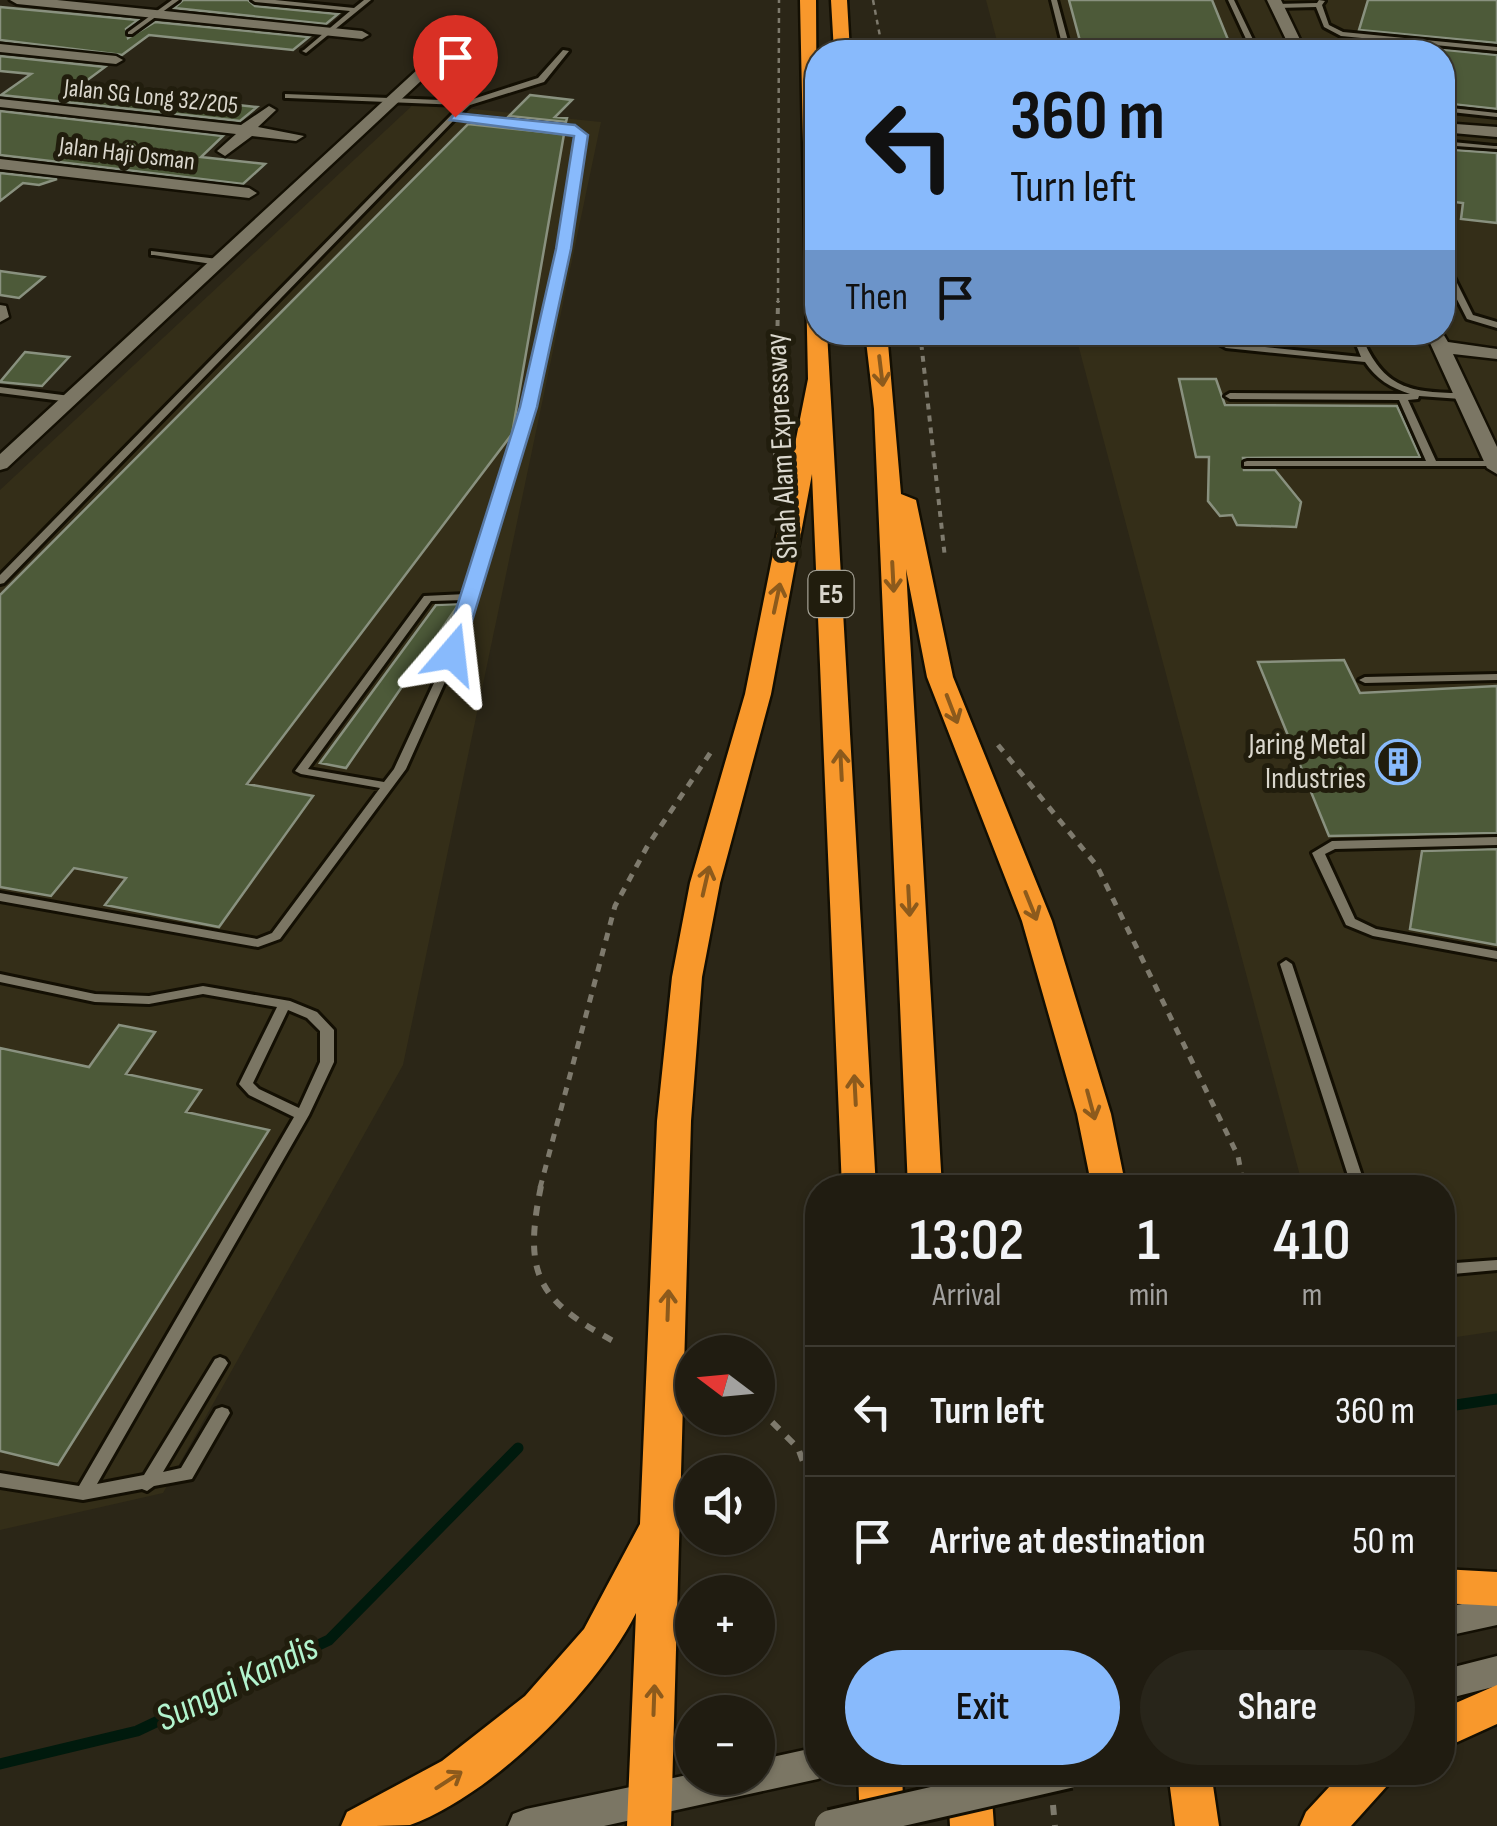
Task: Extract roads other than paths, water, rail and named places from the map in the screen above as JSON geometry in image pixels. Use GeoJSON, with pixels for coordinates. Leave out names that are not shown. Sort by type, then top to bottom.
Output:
{"type":"FeatureCollection","features":[{"type":"Feature","properties":{"kind":"highway","name":"Shah Alam Expressway"},"geometry":{"type":"LineString","coordinates":[[808,0],[809,40]]}},
{"type":"Feature","properties":{"kind":"highway"},"geometry":{"type":"LineString","coordinates":[[838,0],[841,40]]}},
{"type":"Feature","properties":{"kind":"highway","name":"Shah Alam Expressway"},"geometry":{"type":"LineString","coordinates":[[817,345],[858,1175]]}},
{"type":"Feature","properties":{"kind":"highway","name":"E5"},"geometry":{"type":"LineString","coordinates":[[878,345],[885,409],[924,1175]]}},
{"type":"Feature","properties":{"kind":"highway"},"geometry":{"type":"LineString","coordinates":[[650,1812],[674,1121],[687,977],[704,883],[758,694],[818,380]]}},
{"type":"Feature","properties":{"kind":"highway"},"geometry":{"type":"LineString","coordinates":[[885,409],[940,677],[1037,922],[1094,1114],[1106,1175]]}},
{"type":"Feature","properties":{"kind":"highway"},"geometry":{"type":"LineString","coordinates":[[362,1826],[417,1801],[509,1741],[590,1653],[660,1525]]}},
{"type":"Feature","properties":{"kind":"highway"},"geometry":{"type":"LineString","coordinates":[[1455,1587],[1497,1589]]}},
{"type":"Feature","properties":{"kind":"highway"},"geometry":{"type":"LineString","coordinates":[[1455,1724],[1497,1704]]}},
{"type":"Feature","properties":{"kind":"highway"},"geometry":{"type":"LineString","coordinates":[[880,1785],[882,1826]]}},
{"type":"Feature","properties":{"kind":"highway"},"geometry":{"type":"LineString","coordinates":[[969,1785],[972,1826]]}},
{"type":"Feature","properties":{"kind":"highway"},"geometry":{"type":"LineString","coordinates":[[1190,1785],[1197,1826]]}},
{"type":"Feature","properties":{"kind":"highway"},"geometry":{"type":"LineString","coordinates":[[1322,1826],[1360,1785]]}},
{"type":"Feature","properties":{"kind":"street"},"geometry":{"type":"LineString","coordinates":[[17,0],[362,35]]}},
{"type":"Feature","properties":{"kind":"street"},"geometry":{"type":"LineString","coordinates":[[1275,3],[1292,40]]}},
{"type":"Feature","properties":{"kind":"street"},"geometry":{"type":"LineString","coordinates":[[0,464],[461,37]]}},
{"type":"Feature","properties":{"kind":"street"},"geometry":{"type":"LineString","coordinates":[[0,48],[116,60]]}},
{"type":"Feature","properties":{"kind":"street","name":"Jalan SG Long 32/205"},"geometry":{"type":"LineString","coordinates":[[0,102],[296,136]]}},
{"type":"Feature","properties":{"kind":"street"},"geometry":{"type":"LineString","coordinates":[[17,128],[45,108]]}},
{"type":"Feature","properties":{"kind":"street"},"geometry":{"type":"LineString","coordinates":[[226,151],[269,110]]}},
{"type":"Feature","properties":{"kind":"street"},"geometry":{"type":"LineString","coordinates":[[1455,130],[1495,140]]}},
{"type":"Feature","properties":{"kind":"street","name":"Jalan Haji Osman"},"geometry":{"type":"LineString","coordinates":[[0,164],[249,193]]}},
{"type":"Feature","properties":{"kind":"street"},"geometry":{"type":"LineString","coordinates":[[25,189],[50,170]]}},
{"type":"Feature","properties":{"kind":"street"},"geometry":{"type":"LineString","coordinates":[[1455,344],[1497,354]]}},
{"type":"Feature","properties":{"kind":"street"},"geometry":{"type":"LineString","coordinates":[[1439,345],[1496,466]]}},
{"type":"Feature","properties":{"kind":"street"},"geometry":{"type":"LineString","coordinates":[[1455,1620],[1497,1611]]}},
{"type":"Feature","properties":{"kind":"street"},"geometry":{"type":"LineString","coordinates":[[1455,1682],[1497,1671]]}},
{"type":"Feature","properties":{"kind":"street"},"geometry":{"type":"LineString","coordinates":[[775,1772],[805,1766]]}},
{"type":"Feature","properties":{"kind":"street"},"geometry":{"type":"LineString","coordinates":[[830,1826],[1011,1785]]}},
{"type":"Feature","properties":{"kind":"street"},"geometry":{"type":"LineString","coordinates":[[526,1826],[650,1812],[701,1795]]}},
{"type":"Feature","properties":{"kind":"lane"},"geometry":{"type":"LineString","coordinates":[[130,33],[176,0]]}},
{"type":"Feature","properties":{"kind":"lane"},"geometry":{"type":"LineString","coordinates":[[255,0],[356,10]]}},
{"type":"Feature","properties":{"kind":"lane"},"geometry":{"type":"LineString","coordinates":[[306,51],[368,0]]}},
{"type":"Feature","properties":{"kind":"lane"},"geometry":{"type":"LineString","coordinates":[[1054,0],[1065,40]]}},
{"type":"Feature","properties":{"kind":"lane"},"geometry":{"type":"LineString","coordinates":[[1231,0],[1250,40]]}},
{"type":"Feature","properties":{"kind":"lane"},"geometry":{"type":"LineString","coordinates":[[1275,3],[1321,2],[1326,26],[1340,34],[1403,40]]}},
{"type":"Feature","properties":{"kind":"lane"},"geometry":{"type":"LineString","coordinates":[[1455,45],[1497,49]]}},
{"type":"Feature","properties":{"kind":"lane"},"geometry":{"type":"LineString","coordinates":[[288,96],[396,97],[467,103],[540,80],[566,51]]}},
{"type":"Feature","properties":{"kind":"lane"},"geometry":{"type":"LineString","coordinates":[[0,581],[467,103]]}},
{"type":"Feature","properties":{"kind":"lane"},"geometry":{"type":"LineString","coordinates":[[1455,110],[1497,114]]}},
{"type":"Feature","properties":{"kind":"lane"},"geometry":{"type":"LineString","coordinates":[[0,898],[258,943],[276,936],[400,769],[452,654],[529,407],[564,249],[581,135],[575,129],[455,117]]}},
{"type":"Feature","properties":{"kind":"lane"},"geometry":{"type":"LineString","coordinates":[[1455,142],[1495,140]]}},
{"type":"Feature","properties":{"kind":"lane"},"geometry":{"type":"LineString","coordinates":[[154,253],[218,262]]}},
{"type":"Feature","properties":{"kind":"lane"},"geometry":{"type":"LineString","coordinates":[[1455,286],[1470,316],[1497,325]]}},
{"type":"Feature","properties":{"kind":"lane"},"geometry":{"type":"LineString","coordinates":[[1237,345],[1369,360]]}},
{"type":"Feature","properties":{"kind":"lane"},"geometry":{"type":"LineString","coordinates":[[1362,345],[1382,378],[1415,397]]}},
{"type":"Feature","properties":{"kind":"lane"},"geometry":{"type":"LineString","coordinates":[[0,390],[70,399]]}},
{"type":"Feature","properties":{"kind":"lane"},"geometry":{"type":"LineString","coordinates":[[1230,396],[1461,396]]}},
{"type":"Feature","properties":{"kind":"lane"},"geometry":{"type":"LineString","coordinates":[[1402,397],[1432,464]]}},
{"type":"Feature","properties":{"kind":"lane"},"geometry":{"type":"LineString","coordinates":[[1247,464],[1496,466]]}},
{"type":"Feature","properties":{"kind":"lane"},"geometry":{"type":"LineString","coordinates":[[387,786],[300,771],[428,598],[470,596]]}},
{"type":"Feature","properties":{"kind":"lane"},"geometry":{"type":"LineString","coordinates":[[1366,680],[1497,676]]}},
{"type":"Feature","properties":{"kind":"lane"},"geometry":{"type":"LineString","coordinates":[[1497,841],[1332,845],[1318,853],[1350,922],[1374,932],[1497,955]]}},
{"type":"Feature","properties":{"kind":"lane"},"geometry":{"type":"LineString","coordinates":[[1286,964],[1355,1175]]}},
{"type":"Feature","properties":{"kind":"lane"},"geometry":{"type":"LineString","coordinates":[[0,978],[95,998],[149,1000],[203,990],[285,1004],[312,1015],[326,1030],[327,1062],[302,1115],[83,1493]]}},
{"type":"Feature","properties":{"kind":"lane"},"geometry":{"type":"LineString","coordinates":[[285,1004],[246,1084],[302,1115]]}},
{"type":"Feature","properties":{"kind":"lane"},"geometry":{"type":"LineString","coordinates":[[1455,1269],[1497,1265]]}},
{"type":"Feature","properties":{"kind":"lane"},"geometry":{"type":"LineString","coordinates":[[146,1484],[220,1363]]}},
{"type":"Feature","properties":{"kind":"lane"},"geometry":{"type":"LineString","coordinates":[[0,1480],[42,1490],[83,1493],[186,1474],[222,1414]]}},
{"type":"Feature","properties":{"kind":"waterway","name":"Sungai Kandis"},"geometry":{"type":"LineString","coordinates":[[1455,1405],[1497,1399]]}},
{"type":"Feature","properties":{"kind":"waterway","name":"Sungai Kandis"},"geometry":{"type":"LineString","coordinates":[[0,1764],[137,1731],[329,1640],[518,1448]]}},
{"type":"Feature","properties":{"kind":"place","name":"Jaring Metal Industries"},"geometry":{"type":"Point","coordinates":[1398,762]}}]}
